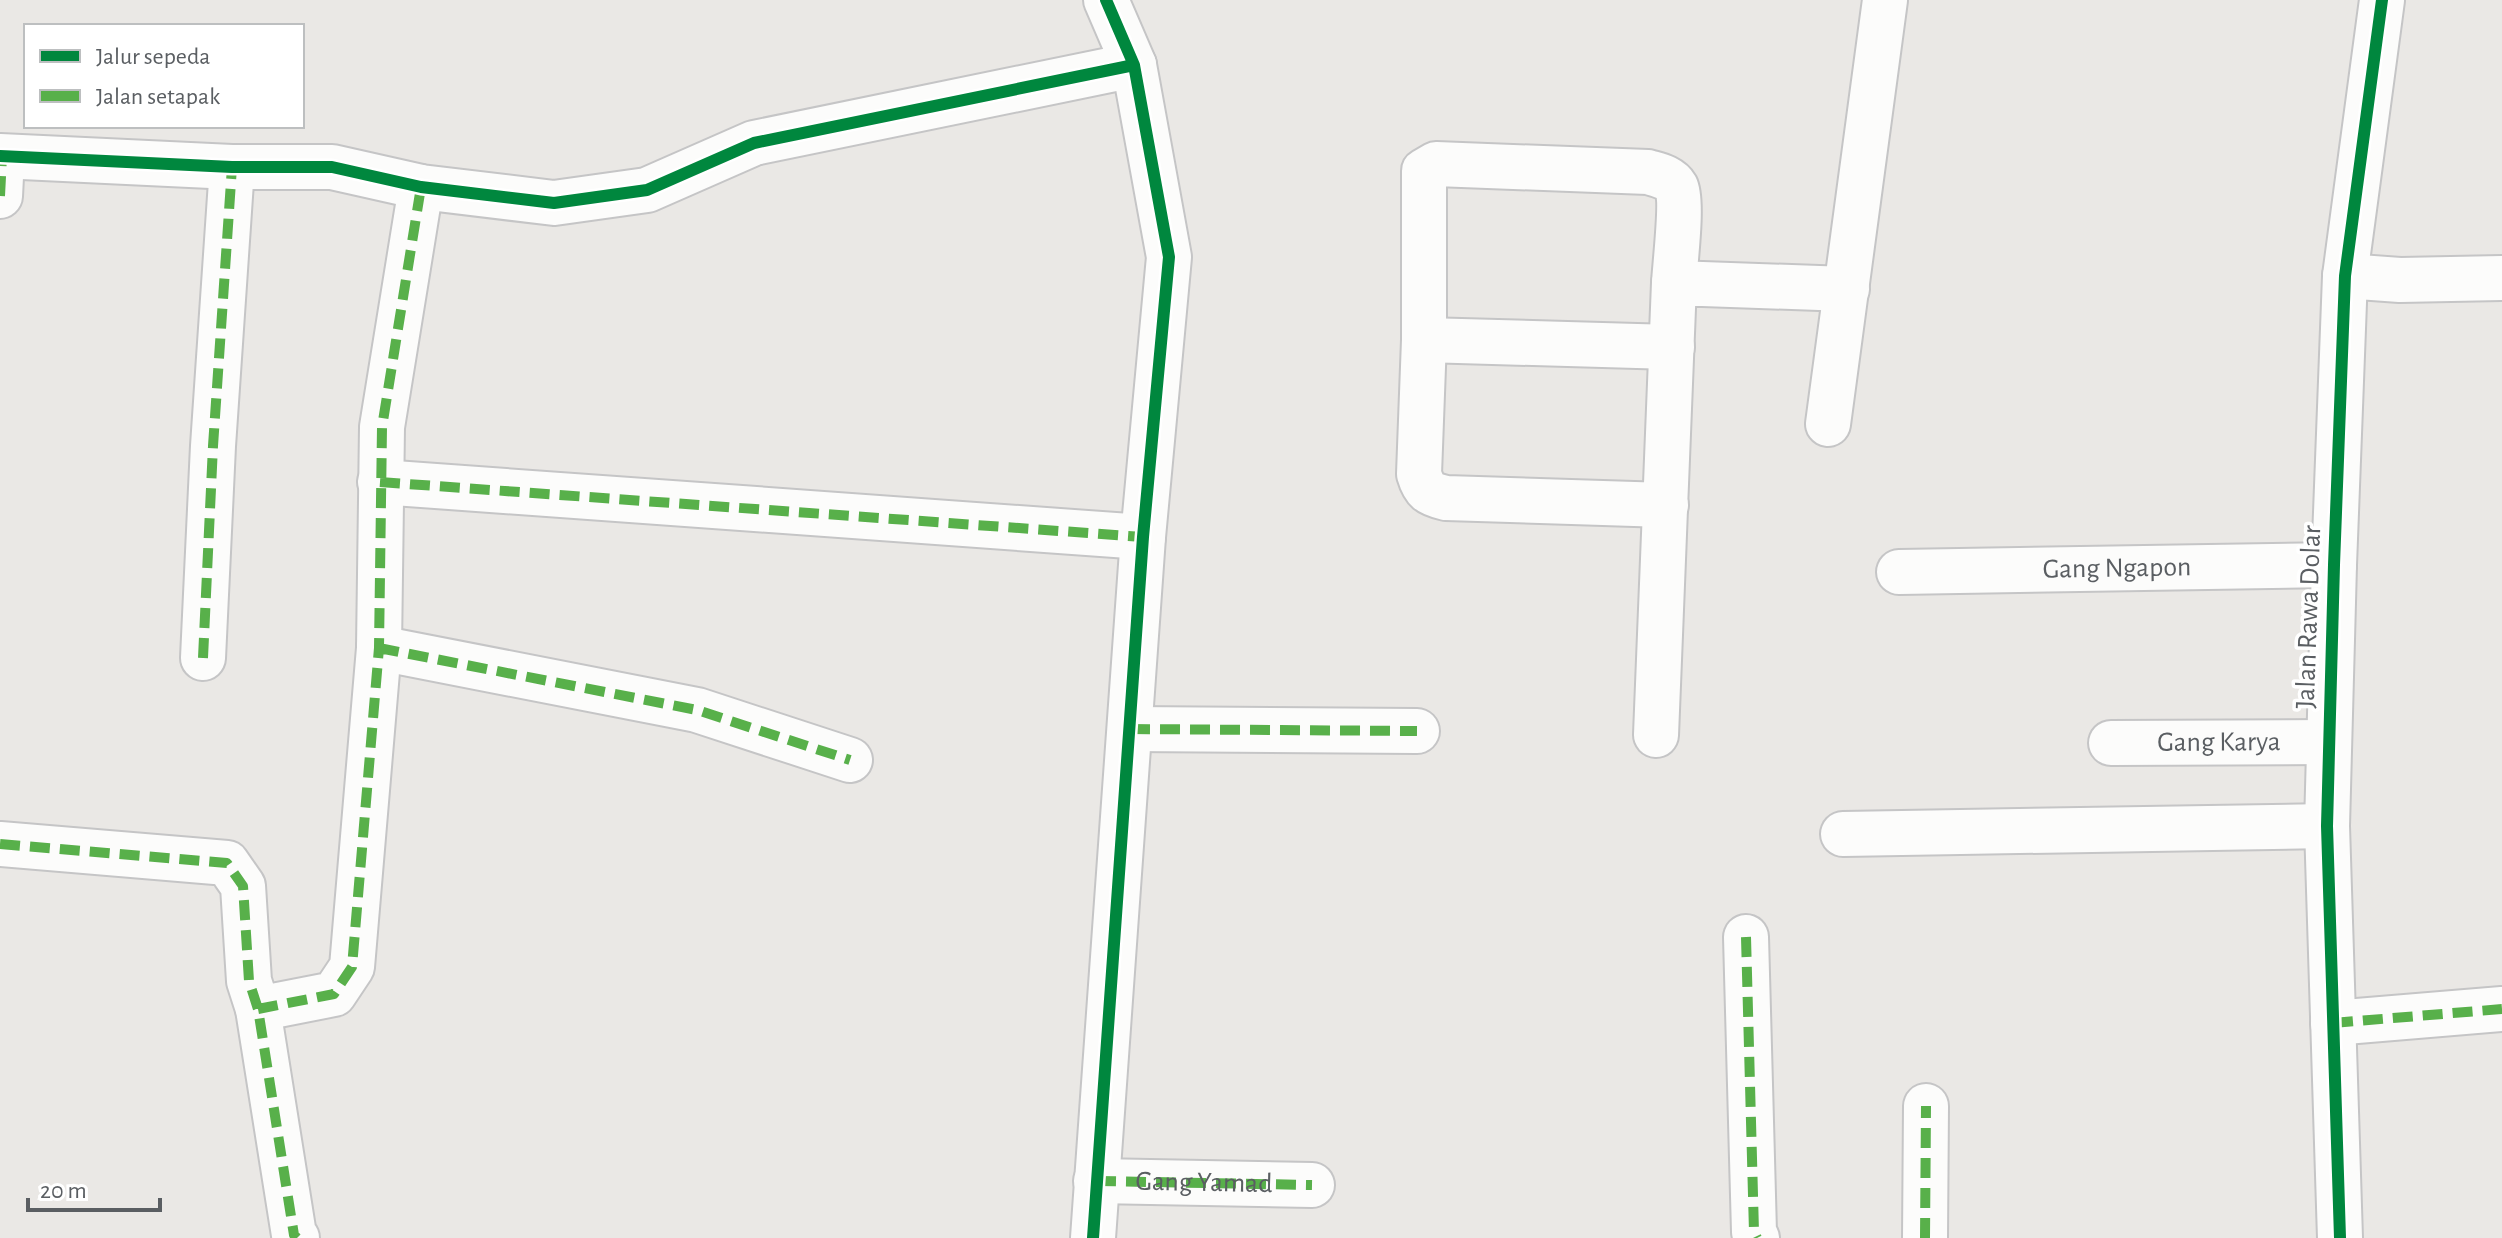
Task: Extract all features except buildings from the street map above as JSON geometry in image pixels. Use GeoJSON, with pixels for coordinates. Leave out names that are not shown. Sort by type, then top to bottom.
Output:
{"type":"FeatureCollection","features":[{"type":"Feature","properties":{"kind":"street"},"geometry":{"type":"LineString","coordinates":[[1093,1238],[1143,537],[1169,257],[1134,65],[1106,0]]}},
{"type":"Feature","properties":{"kind":"street"},"geometry":{"type":"LineString","coordinates":[[1828,424],[1885,0]]}},
{"type":"Feature","properties":{"kind":"street","name":"Jalan Rawa Dolar"},"geometry":{"type":"LineString","coordinates":[[2340,1238],[2327,826],[2334,565],[2345,276],[2382,0]]}},
{"type":"Feature","properties":{"kind":"street"},"geometry":{"type":"LineString","coordinates":[[1,170],[332,167],[421,187],[554,203],[647,190],[754,143],[1134,65]]}},
{"type":"Feature","properties":{"kind":"street"},"geometry":{"type":"LineString","coordinates":[[1656,735],[1666,505],[1674,283],[1679,202],[1676,187],[1666,177],[1648,172],[1436,164],[1424,171],[1424,340],[1419,474],[1424,489],[1432,495],[1446,498],[1666,505]]}},
{"type":"Feature","properties":{"kind":"street"},"geometry":{"type":"LineString","coordinates":[[203,658],[213,446],[232,167]]}},
{"type":"Feature","properties":{"kind":"street"},"geometry":{"type":"LineString","coordinates":[[258,1009],[334,994],[352,967],[379,648],[382,427],[421,187]]}},
{"type":"Feature","properties":{"kind":"street"},"geometry":{"type":"LineString","coordinates":[[2345,276],[2400,280],[2502,278]]}},
{"type":"Feature","properties":{"kind":"street"},"geometry":{"type":"LineString","coordinates":[[1674,283],[1847,289]]}},
{"type":"Feature","properties":{"kind":"street"},"geometry":{"type":"LineString","coordinates":[[1424,340],[1672,347]]}},
{"type":"Feature","properties":{"kind":"street"},"geometry":{"type":"LineString","coordinates":[[380,482],[1143,537]]}},
{"type":"Feature","properties":{"kind":"street","name":"Gang Ngapon"},"geometry":{"type":"LineString","coordinates":[[1899,572],[2334,565]]}},
{"type":"Feature","properties":{"kind":"street"},"geometry":{"type":"LineString","coordinates":[[379,648],[697,710],[850,760]]}},
{"type":"Feature","properties":{"kind":"street"},"geometry":{"type":"LineString","coordinates":[[1130,729],[1417,731]]}},
{"type":"Feature","properties":{"kind":"street","name":"Gang Karya"},"geometry":{"type":"LineString","coordinates":[[2111,743],[2329,742]]}},
{"type":"Feature","properties":{"kind":"street"},"geometry":{"type":"LineString","coordinates":[[1843,834],[2327,826]]}},
{"type":"Feature","properties":{"kind":"street"},"geometry":{"type":"LineString","coordinates":[[0,844],[227,863],[243,886],[249,981],[258,1009],[294,1235],[297,1238]]}},
{"type":"Feature","properties":{"kind":"street"},"geometry":{"type":"LineString","coordinates":[[1746,937],[1757,1238]]}},
{"type":"Feature","properties":{"kind":"street"},"geometry":{"type":"LineString","coordinates":[[2333,1023],[2502,1009]]}},
{"type":"Feature","properties":{"kind":"street"},"geometry":{"type":"LineString","coordinates":[[1925,1238],[1926,1106]]}},
{"type":"Feature","properties":{"kind":"street","name":"Gang Yamad"},"geometry":{"type":"LineString","coordinates":[[1096,1181],[1312,1185]]}},
{"type":"Feature","properties":{"kind":"marked path"},"geometry":{"type":"LineString","coordinates":[[0,196],[2,157]]}},
{"type":"Feature","properties":{"kind":"marked path"},"geometry":{"type":"LineString","coordinates":[[203,658],[213,446],[232,167]]}},
{"type":"Feature","properties":{"kind":"marked path"},"geometry":{"type":"LineString","coordinates":[[258,1009],[334,994],[352,967],[379,648],[382,427],[421,187]]}},
{"type":"Feature","properties":{"kind":"marked path"},"geometry":{"type":"LineString","coordinates":[[380,482],[1143,537]]}},
{"type":"Feature","properties":{"kind":"marked path"},"geometry":{"type":"LineString","coordinates":[[379,648],[697,710],[850,760]]}},
{"type":"Feature","properties":{"kind":"marked path"},"geometry":{"type":"LineString","coordinates":[[1130,729],[1417,731]]}},
{"type":"Feature","properties":{"kind":"marked path"},"geometry":{"type":"LineString","coordinates":[[0,844],[227,863],[243,886],[249,981],[258,1009],[294,1235],[297,1238]]}},
{"type":"Feature","properties":{"kind":"marked path"},"geometry":{"type":"LineString","coordinates":[[1746,937],[1754,1232],[1757,1238]]}},
{"type":"Feature","properties":{"kind":"marked path"},"geometry":{"type":"LineString","coordinates":[[2333,1023],[2502,1009]]}},
{"type":"Feature","properties":{"kind":"marked path"},"geometry":{"type":"LineString","coordinates":[[1925,1238],[1926,1106]]}},
{"type":"Feature","properties":{"kind":"marked path"},"geometry":{"type":"LineString","coordinates":[[1096,1181],[1312,1185]]}},
{"type":"Feature","properties":{"kind":"cycle path"},"geometry":{"type":"LineString","coordinates":[[1093,1238],[1143,537],[1169,257],[1134,65],[1106,0]]}},
{"type":"Feature","properties":{"kind":"cycle path"},"geometry":{"type":"LineString","coordinates":[[2340,1238],[2327,826],[2334,565],[2345,276],[2382,0]]}},
{"type":"Feature","properties":{"kind":"cycle path"},"geometry":{"type":"LineString","coordinates":[[0,156],[232,167],[332,167],[421,187],[554,203],[647,190],[754,143],[1134,65]]}}]}
